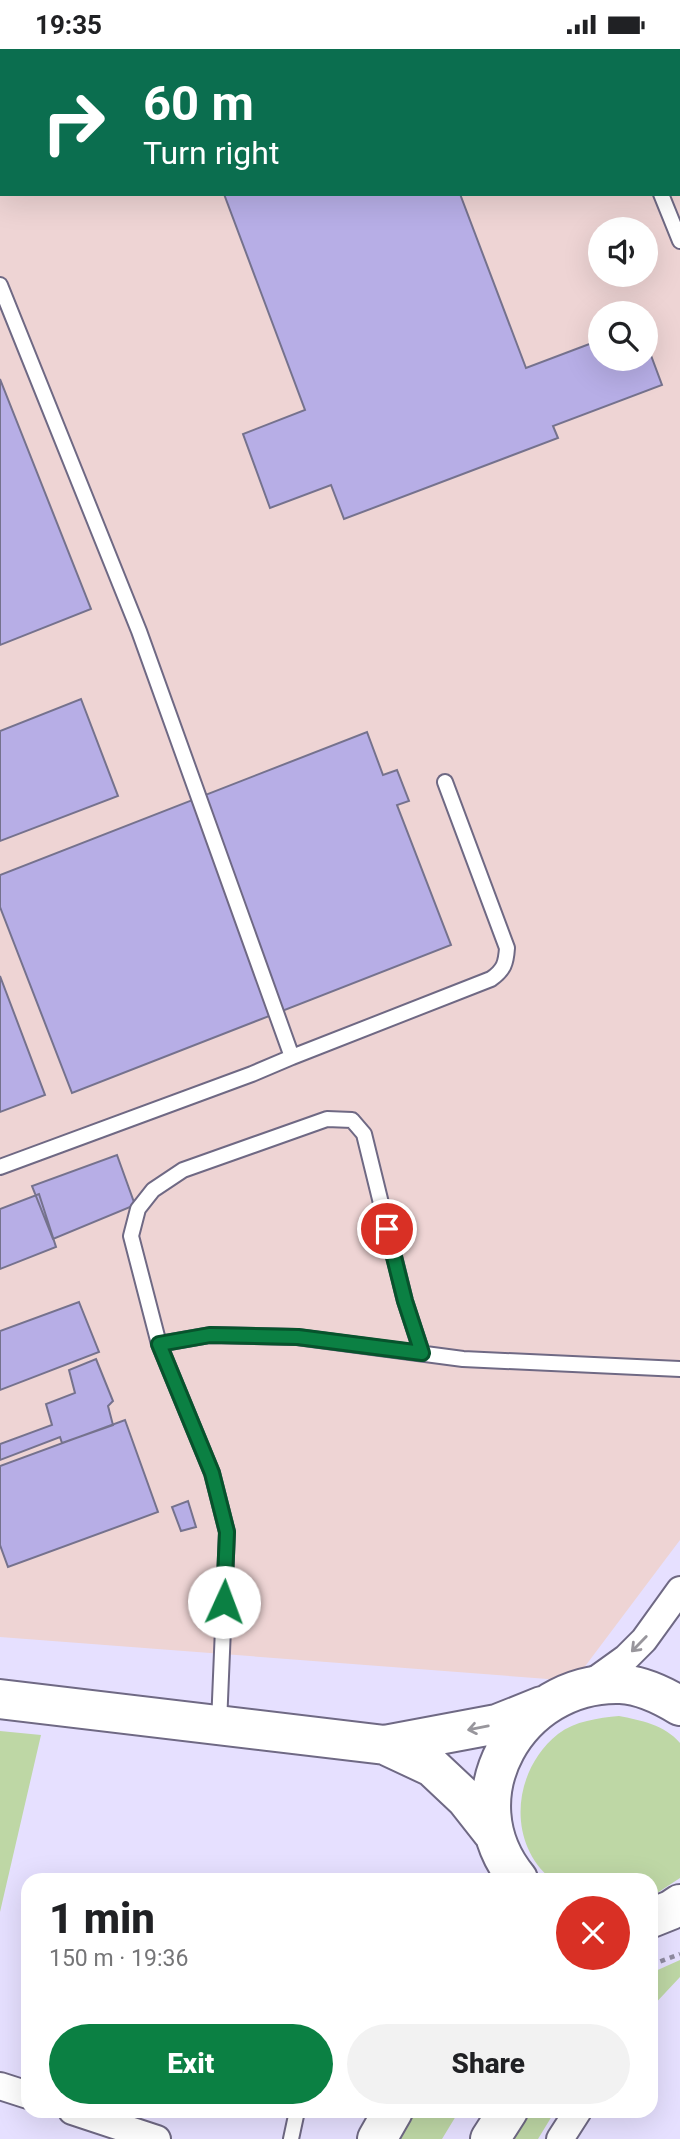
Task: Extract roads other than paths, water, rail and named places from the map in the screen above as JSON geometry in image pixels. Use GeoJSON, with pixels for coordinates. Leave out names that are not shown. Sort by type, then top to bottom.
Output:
{"type":"FeatureCollection","features":[{"type":"Feature","properties":{"kind":"main road"},"geometry":{"type":"LineString","coordinates":[[0,1699],[385,1745],[497,1724],[542,1706],[563,1694],[586,1687],[621,1684],[656,1692],[680,1706]]}},
{"type":"Feature","properties":{"kind":"main road"},"geometry":{"type":"LineString","coordinates":[[492,1832],[491,1796],[499,1761],[517,1731],[542,1706]]}},
{"type":"Feature","properties":{"kind":"main road"},"geometry":{"type":"LineString","coordinates":[[385,1745],[432,1767],[466,1798],[492,1832],[508,1873]]}},
{"type":"Feature","properties":{"kind":"main road"},"geometry":{"type":"LineString","coordinates":[[658,1915],[680,1904]]}},
{"type":"Feature","properties":{"kind":"main road"},"geometry":{"type":"LineString","coordinates":[[377,2139],[389,2118]]}},
{"type":"Feature","properties":{"kind":"main road"},"geometry":{"type":"LineString","coordinates":[[490,2139],[504,2118]]}},
{"type":"Feature","properties":{"kind":"street"},"geometry":{"type":"LineString","coordinates":[[586,1687],[644,1640],[680,1590]]}},
{"type":"Feature","properties":{"kind":"street"},"geometry":{"type":"LineString","coordinates":[[0,2086],[21,2093]]}},
{"type":"Feature","properties":{"kind":"street"},"geometry":{"type":"LineString","coordinates":[[93,2118],[157,2139]]}},
{"type":"Feature","properties":{"kind":"street"},"geometry":{"type":"LineString","coordinates":[[560,2139],[574,2118]]}},
{"type":"Feature","properties":{"kind":"lane"},"geometry":{"type":"LineString","coordinates":[[662,196],[680,241]]}},
{"type":"Feature","properties":{"kind":"lane"},"geometry":{"type":"LineString","coordinates":[[0,285],[139,631],[292,1057]]}},
{"type":"Feature","properties":{"kind":"lane"},"geometry":{"type":"LineString","coordinates":[[0,1167],[292,1057],[491,979],[500,972],[506,963],[507,948],[445,782]]}},
{"type":"Feature","properties":{"kind":"lane"},"geometry":{"type":"LineString","coordinates":[[219,1725],[227,1532],[212,1473],[159,1344],[131,1236],[138,1209],[153,1191],[183,1170],[327,1119],[352,1120],[364,1134],[405,1301],[422,1353]]}},
{"type":"Feature","properties":{"kind":"lane"},"geometry":{"type":"LineString","coordinates":[[159,1344],[210,1335],[298,1337],[463,1359],[680,1369]]}},
{"type":"Feature","properties":{"kind":"lane"},"geometry":{"type":"LineString","coordinates":[[291,2139],[296,2118]]}}]}
